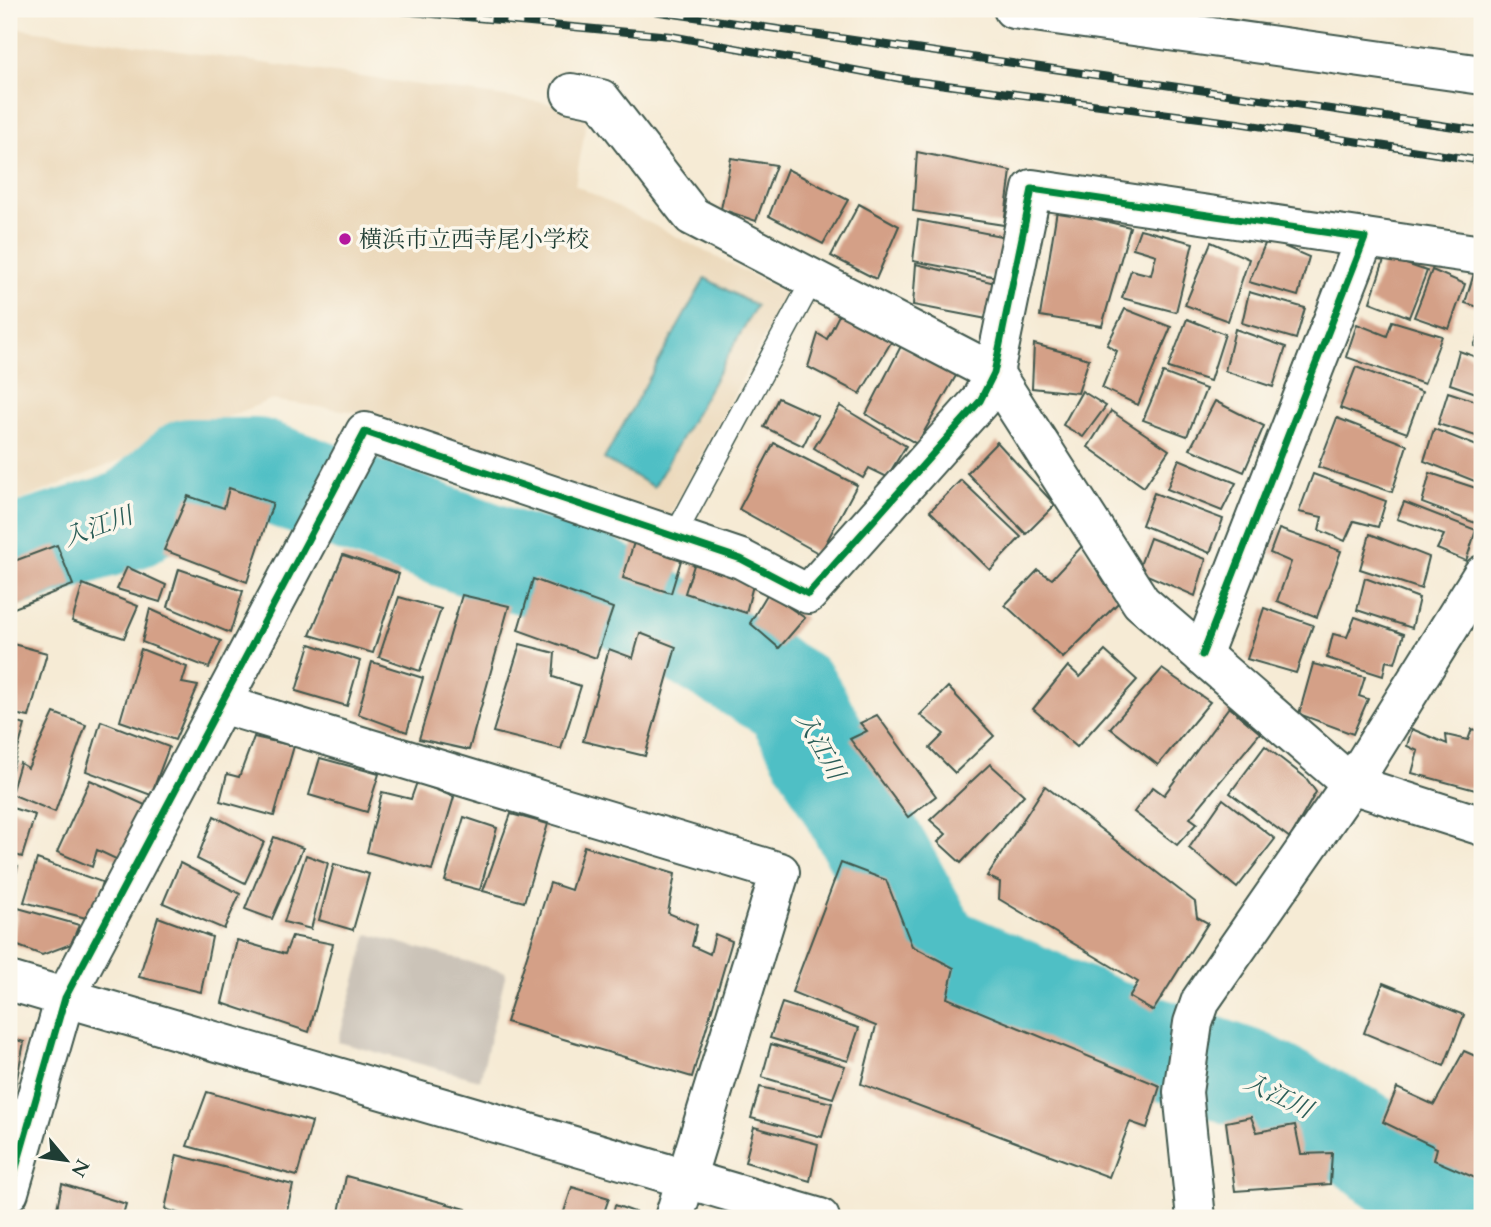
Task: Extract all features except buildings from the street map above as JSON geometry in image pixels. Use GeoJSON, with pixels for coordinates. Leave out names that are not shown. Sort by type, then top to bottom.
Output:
{"type":"FeatureCollection","features":[{"type":"Feature","properties":{"kind":"street"},"geometry":{"type":"LineString","coordinates":[[1013,9],[1482,75]]}},
{"type":"Feature","properties":{"kind":"street"},"geometry":{"type":"LineString","coordinates":[[571,93],[601,99],[692,216],[994,373],[1141,602],[1351,784],[1482,826]]}},
{"type":"Feature","properties":{"kind":"street"},"geometry":{"type":"LineString","coordinates":[[9,1192],[65,998],[365,432],[741,559],[808,594],[980,401],[994,373],[1032,189],[1482,255]]}},
{"type":"Feature","properties":{"kind":"street"},"geometry":{"type":"LineString","coordinates":[[1202,655],[1365,238]]}},
{"type":"Feature","properties":{"kind":"street"},"geometry":{"type":"LineString","coordinates":[[1196,1218],[1183,1093],[1193,1023],[1201,1000],[1351,784],[1482,575]]}},
{"type":"Feature","properties":{"kind":"street"},"geometry":{"type":"LineString","coordinates":[[220,704],[780,872],[674,1218]]}},
{"type":"Feature","properties":{"kind":"street"},"geometry":{"type":"LineString","coordinates":[[9,981],[820,1218]]}},
{"type":"Feature","properties":{"kind":"lane"},"geometry":{"type":"LineString","coordinates":[[674,537],[813,279]]}},
{"type":"Feature","properties":{"kind":"shaded area","name":"横浜市立西寺尾小学校"},"geometry":{"type":"Polygon","coordinates":[[[9,27],[589,109],[575,185],[787,293],[668,521],[371,414],[270,400],[9,505],[9,27]]]}},
{"type":"Feature","properties":{"kind":"shaded area"},"geometry":{"type":"Polygon","coordinates":[[[368,934],[506,972],[480,1080],[338,1042],[368,934]]]}},
{"type":"Feature","properties":{"kind":"water"},"geometry":{"type":"Polygon","coordinates":[[[705,278],[756,306],[654,487],[604,459],[705,278]]]}},
{"type":"Feature","properties":{"kind":"waterway","name":"入江川"},"geometry":{"type":"LineString","coordinates":[[9,557],[132,519],[190,468],[256,468],[506,559],[594,584],[792,697],[934,953],[1139,1042],[1250,1080],[1355,1135],[1460,1218]]}},
{"type":"Feature","properties":{"kind":"railway"},"geometry":{"type":"LineString","coordinates":[[379,9],[671,36],[908,80],[1238,123],[1482,161]]}},
{"type":"Feature","properties":{"kind":"railway"},"geometry":{"type":"LineString","coordinates":[[639,9],[1482,131]]}},
{"type":"Feature","properties":{"kind":"cycle path"},"geometry":{"type":"LineString","coordinates":[[9,1192],[65,998],[365,432],[741,559],[808,594],[980,401],[994,373],[1032,189],[1365,238],[1202,655]]}},
{"type":"Feature","properties":{"kind":"place","name":"横浜市立西寺尾小学校"},"geometry":{"type":"Point","coordinates":[345,239]}}]}
